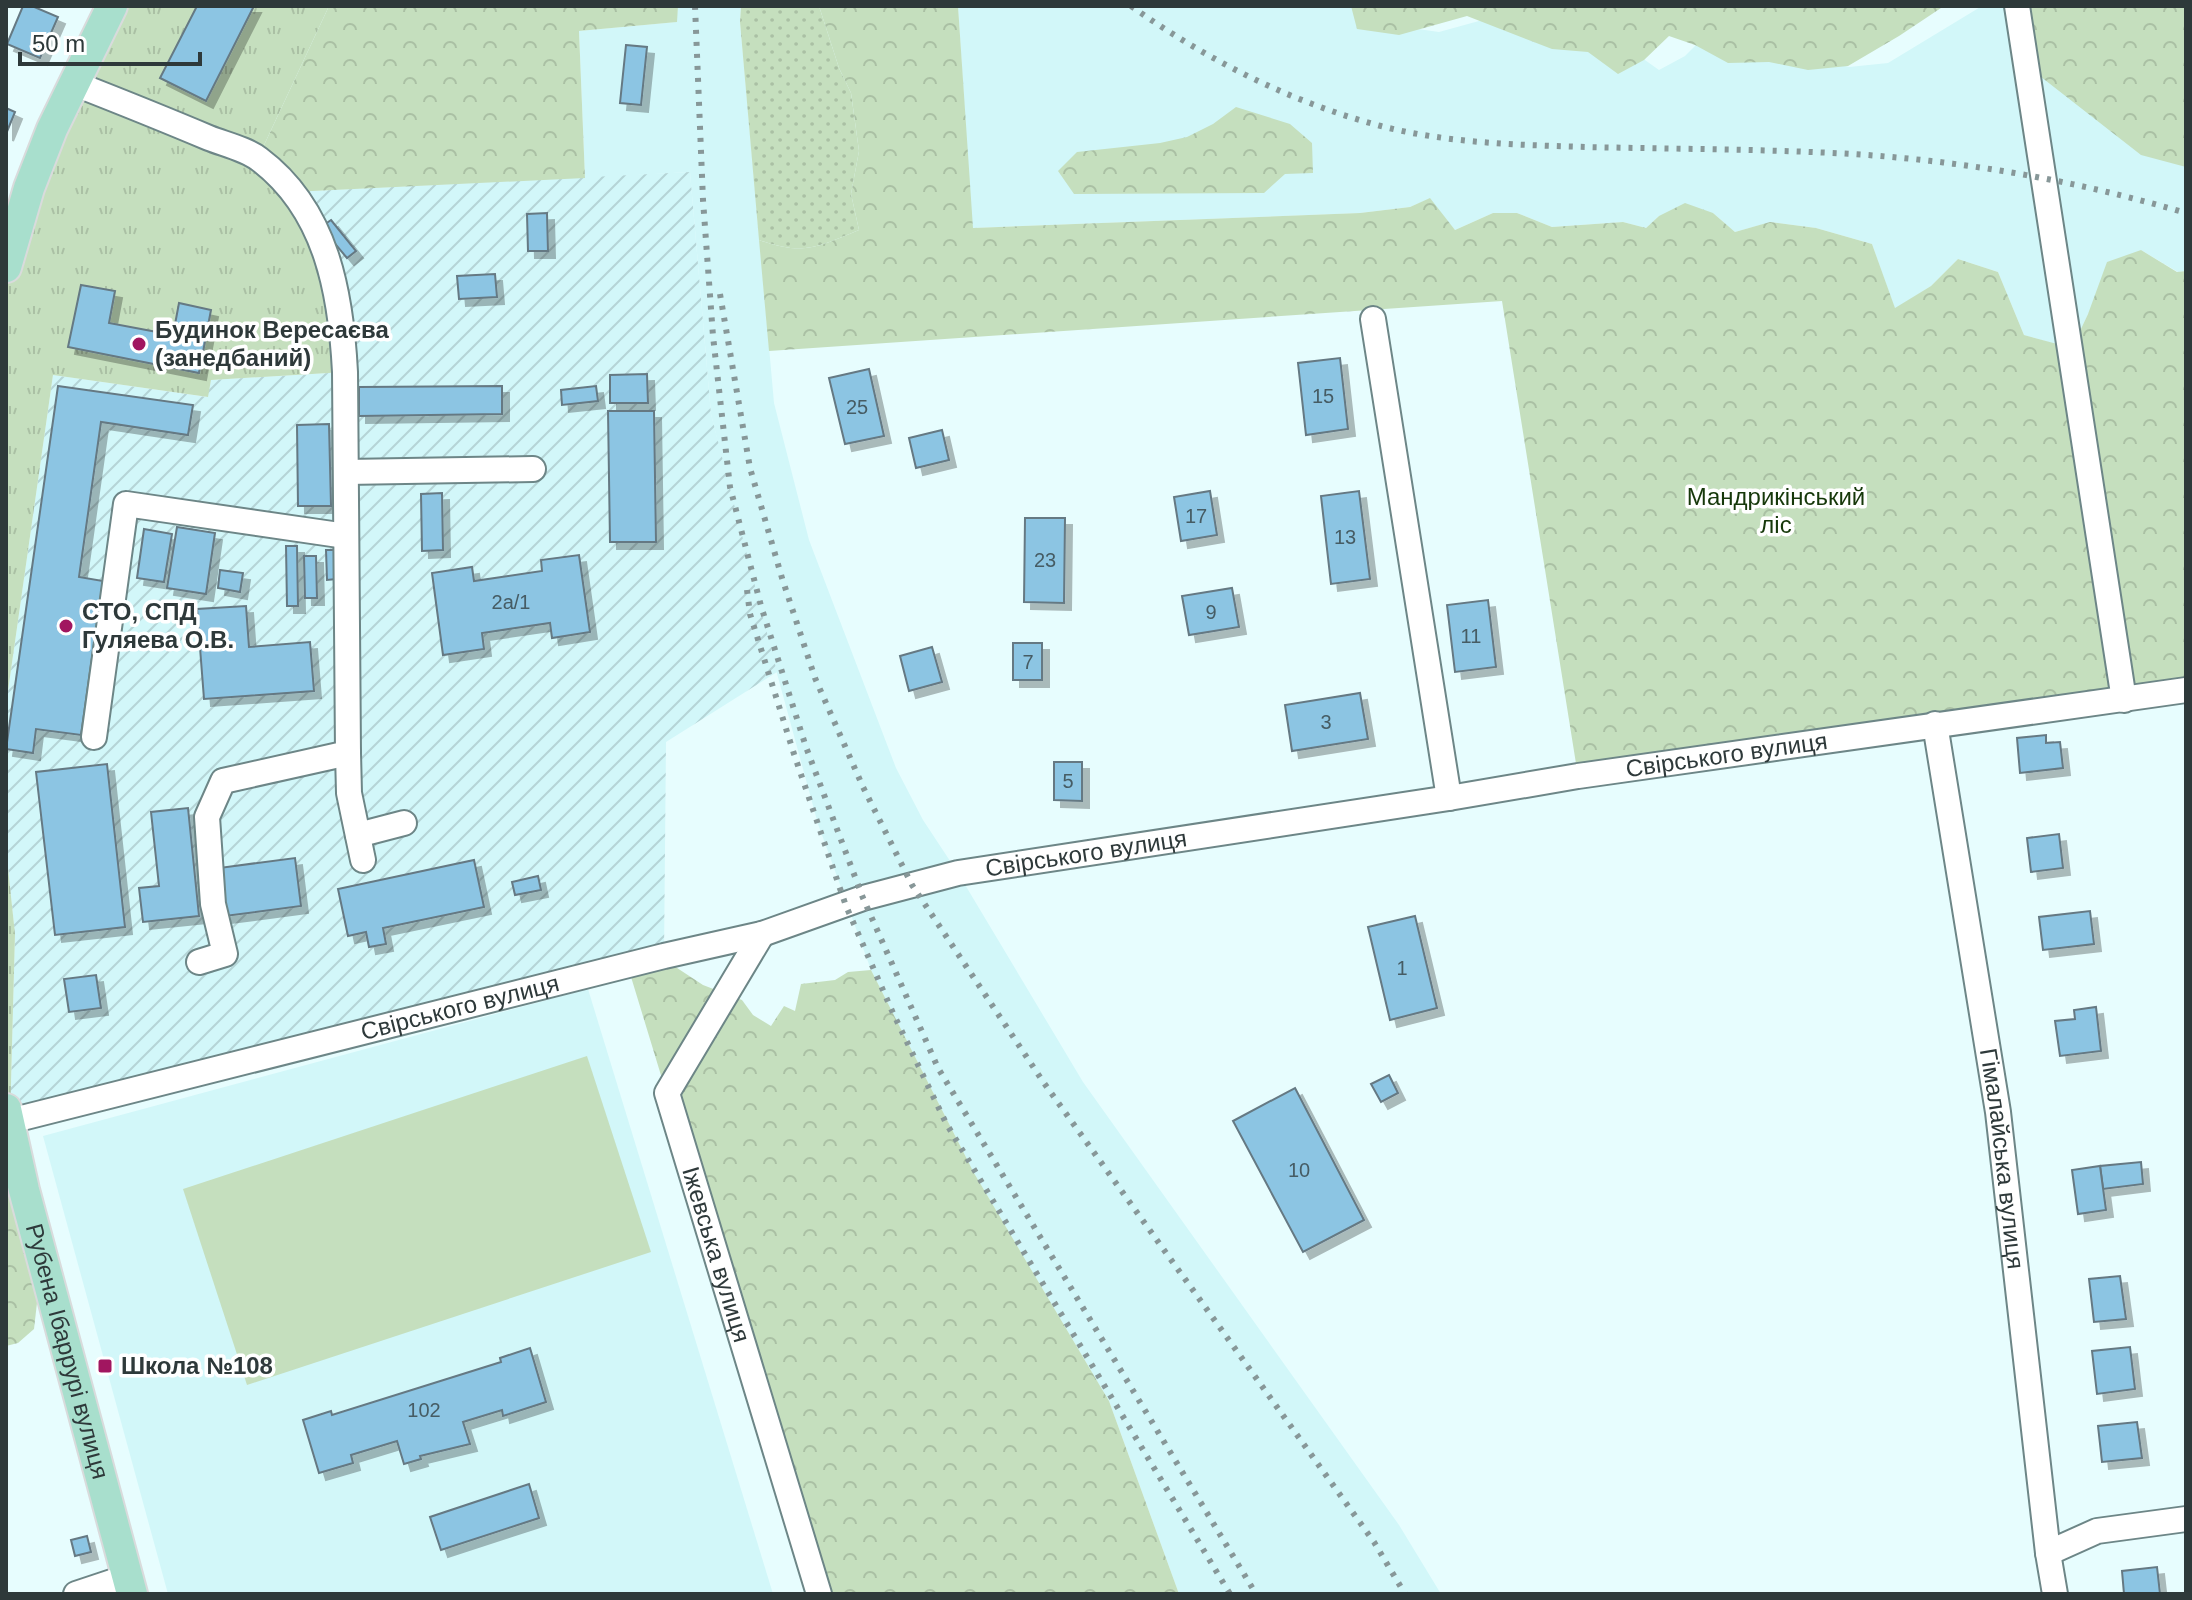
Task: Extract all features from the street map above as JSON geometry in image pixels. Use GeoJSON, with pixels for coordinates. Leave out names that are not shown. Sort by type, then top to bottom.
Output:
{"type":"FeatureCollection","features":[{"type":"Feature","properties":{"kind":"main road"},"geometry":{"type":"LineString","coordinates":[[6,267],[29,188],[73,83],[112,6]]}},
{"type":"Feature","properties":{"kind":"main road","name":"Рубена Ібаррурі вулиця"},"geometry":{"type":"LineString","coordinates":[[8,1115],[15,1193],[129,1586]]}},
{"type":"Feature","properties":{"kind":"street"},"geometry":{"type":"LineString","coordinates":[[2017,6],[2124,700]]}},
{"type":"Feature","properties":{"kind":"street"},"geometry":{"type":"LineString","coordinates":[[73,83],[258,158],[292,192],[307,213],[332,269],[342,317],[349,793],[363,860]]}},
{"type":"Feature","properties":{"kind":"street"},"geometry":{"type":"LineString","coordinates":[[1373,319],[1449,798]]}},
{"type":"Feature","properties":{"kind":"street"},"geometry":{"type":"LineString","coordinates":[[346,472],[533,469]]}},
{"type":"Feature","properties":{"kind":"street"},"geometry":{"type":"LineString","coordinates":[[94,737],[126,504],[346,536]]}},
{"type":"Feature","properties":{"kind":"street","name":"Свірського вулиця"},"geometry":{"type":"LineString","coordinates":[[8,1115],[762,934],[863,898],[958,873],[1578,776],[2186,690]]}},
{"type":"Feature","properties":{"kind":"street","name":"Гімалайська вулиця"},"geometry":{"type":"LineString","coordinates":[[1935,724],[1998,1112],[2055,1594]]}},
{"type":"Feature","properties":{"kind":"street"},"geometry":{"type":"LineString","coordinates":[[199,962],[225,954],[213,904],[207,817],[223,781],[348,753]]}},
{"type":"Feature","properties":{"kind":"street"},"geometry":{"type":"LineString","coordinates":[[358,835],[404,823]]}},
{"type":"Feature","properties":{"kind":"street","name":"Іжевська вулиця"},"geometry":{"type":"LineString","coordinates":[[762,934],[667,1093],[819,1594]]}},
{"type":"Feature","properties":{"kind":"street"},"geometry":{"type":"LineString","coordinates":[[2048,1553],[2097,1531],[2186,1519]]}},
{"type":"Feature","properties":{"kind":"street"},"geometry":{"type":"LineString","coordinates":[[76,1594],[129,1586]]}},
{"type":"Feature","properties":{"kind":"shaded area"},"geometry":{"type":"Polygon","coordinates":[[[678,6],[741,6],[774,403],[809,540],[896,768],[923,820],[1083,1082],[1399,1525],[1441,1594],[1179,1594],[1109,1401],[974,1173],[871,970],[818,824],[751,578],[711,414],[690,172],[585,178],[579,31],[676,22],[678,6]]]}},
{"type":"Feature","properties":{"kind":"shaded area"},"geometry":{"type":"Polygon","coordinates":[[[958,6],[1392,6],[1397,26],[1439,32],[1508,13],[1628,48],[1659,70],[1685,56],[1709,32],[1849,67],[1888,63],[1982,6],[2047,6],[2186,153],[2186,271],[2178,272],[2141,250],[2088,314],[2072,349],[2024,335],[1998,272],[1958,259],[1931,286],[1895,309],[1872,244],[1816,228],[1771,222],[1735,232],[1713,213],[1659,216],[1646,228],[1623,222],[1552,227],[1517,213],[1493,213],[1455,230],[1429,199],[1410,207],[1360,213],[972,228],[958,6]]]}},
{"type":"Feature","properties":{"kind":"shaded area"},"geometry":{"type":"Polygon","coordinates":[[[690,172],[711,414],[777,672],[666,742],[664,956],[10,1121],[15,934],[6,849],[6,705],[53,375],[207,397],[211,380],[345,372],[292,192],[690,172]]]}},
{"type":"Feature","properties":{"kind":"shaded area"},"geometry":{"type":"Polygon","coordinates":[[[588,989],[773,1594],[168,1594],[43,1136],[588,989]]]}},
{"type":"Feature","properties":{"kind":"green space"},"geometry":{"type":"Polygon","coordinates":[[[112,6],[329,6],[258,158],[307,213],[345,372],[211,380],[208,397],[53,375],[6,705],[6,267],[112,6]]]}},
{"type":"Feature","properties":{"kind":"green space"},"geometry":{"type":"Polygon","coordinates":[[[329,6],[678,6],[677,22],[579,31],[585,178],[292,192],[258,158],[329,6]]]}},
{"type":"Feature","properties":{"kind":"green space"},"geometry":{"type":"Polygon","coordinates":[[[741,6],[819,6],[839,68],[851,93],[859,151],[851,194],[859,230],[810,247],[788,248],[759,240],[741,6]]]}},
{"type":"Feature","properties":{"kind":"green space","name":"Мандрикінський ліс"},"geometry":{"type":"Polygon","coordinates":[[[819,6],[958,6],[973,228],[1360,213],[1410,207],[1430,198],[1455,230],[1493,213],[1517,213],[1552,227],[1623,222],[1646,228],[1659,216],[1685,203],[1713,213],[1735,232],[1770,222],[1816,228],[1872,244],[1895,308],[1931,286],[1958,259],[1998,272],[2024,335],[2072,348],[2107,262],[2141,250],[2177,272],[2186,271],[2186,690],[1578,776],[1502,301],[769,351],[759,240],[788,248],[810,247],[859,230],[851,194],[859,151],[851,93],[839,68],[819,6]]]}},
{"type":"Feature","properties":{"kind":"green space"},"geometry":{"type":"Polygon","coordinates":[[[1351,6],[1944,6],[1848,66],[1808,70],[1769,62],[1728,63],[1695,45],[1669,36],[1644,60],[1618,74],[1588,52],[1552,49],[1467,16],[1399,35],[1357,29],[1351,6]]]}},
{"type":"Feature","properties":{"kind":"green space"},"geometry":{"type":"Polygon","coordinates":[[[2003,6],[2186,6],[2186,167],[2141,155],[2036,73],[2022,29],[2003,6]]]}},
{"type":"Feature","properties":{"kind":"green space"},"geometry":{"type":"Polygon","coordinates":[[[1236,107],[1290,124],[1312,143],[1313,173],[1285,174],[1264,193],[1074,194],[1058,171],[1077,152],[1187,137],[1213,124],[1236,107]]]}},
{"type":"Feature","properties":{"kind":"green space"},"geometry":{"type":"Polygon","coordinates":[[[6,849],[15,934],[10,1121],[6,1109],[6,849]]]}},
{"type":"Feature","properties":{"kind":"green space"},"geometry":{"type":"Polygon","coordinates":[[[671,964],[703,985],[742,1000],[753,1015],[771,1026],[784,1006],[795,1011],[801,984],[835,980],[848,972],[871,970],[974,1173],[1109,1401],[1179,1594],[819,1594],[628,967],[671,964]]]}},
{"type":"Feature","properties":{"kind":"green space"},"geometry":{"type":"Polygon","coordinates":[[[587,1056],[651,1252],[247,1385],[183,1189],[587,1056]]]}},
{"type":"Feature","properties":{"kind":"green space"},"geometry":{"type":"Polygon","coordinates":[[[6,1109],[38,1294],[34,1329],[18,1343],[6,1346],[6,1109]]]}},
{"type":"Feature","properties":{"kind":"building"},"geometry":{"type":"Polygon","coordinates":[[[23,6],[32,6],[58,17],[40,58],[7,44],[23,6]]]}},
{"type":"Feature","properties":{"kind":"building"},"geometry":{"type":"Polygon","coordinates":[[[197,6],[254,6],[206,101],[160,78],[197,6]]]}},
{"type":"Feature","properties":{"kind":"building"},"geometry":{"type":"Polygon","coordinates":[[[626,45],[647,47],[641,105],[620,103],[626,45]]]}},
{"type":"Feature","properties":{"kind":"building"},"geometry":{"type":"Polygon","coordinates":[[[6,108],[15,112],[6,134],[6,108]]]}},
{"type":"Feature","properties":{"kind":"building"},"geometry":{"type":"Polygon","coordinates":[[[547,213],[548,251],[528,251],[527,214],[547,213]]]}},
{"type":"Feature","properties":{"kind":"building"},"geometry":{"type":"Polygon","coordinates":[[[331,220],[356,251],[347,258],[321,227],[331,220]]]}},
{"type":"Feature","properties":{"kind":"building"},"geometry":{"type":"Polygon","coordinates":[[[495,274],[497,297],[459,299],[457,276],[495,274]]]}},
{"type":"Feature","properties":{"kind":"building"},"geometry":{"type":"Polygon","coordinates":[[[81,285],[115,291],[109,323],[173,335],[179,303],[211,310],[199,373],[68,347],[81,285]]]}},
{"type":"Feature","properties":{"kind":"building"},"geometry":{"type":"Polygon","coordinates":[[[1340,358],[1348,429],[1306,435],[1298,363],[1340,358]]]}},
{"type":"Feature","properties":{"kind":"building"},"geometry":{"type":"Polygon","coordinates":[[[869,369],[884,436],[845,444],[829,378],[869,369]]]}},
{"type":"Feature","properties":{"kind":"building"},"geometry":{"type":"Polygon","coordinates":[[[647,374],[648,403],[610,403],[610,375],[647,374]]]}},
{"type":"Feature","properties":{"kind":"building"},"geometry":{"type":"Polygon","coordinates":[[[58,386],[193,405],[188,435],[101,422],[79,577],[103,581],[81,735],[36,729],[33,753],[6,749],[58,386]]]}},
{"type":"Feature","properties":{"kind":"building"},"geometry":{"type":"Polygon","coordinates":[[[502,386],[502,414],[359,416],[359,387],[502,386]]]}},
{"type":"Feature","properties":{"kind":"building"},"geometry":{"type":"Polygon","coordinates":[[[596,386],[598,401],[562,405],[561,390],[596,386]]]}},
{"type":"Feature","properties":{"kind":"building"},"geometry":{"type":"Polygon","coordinates":[[[608,411],[654,411],[656,542],[610,542],[608,411]]]}},
{"type":"Feature","properties":{"kind":"building"},"geometry":{"type":"Polygon","coordinates":[[[329,424],[331,506],[298,506],[297,425],[329,424]]]}},
{"type":"Feature","properties":{"kind":"building"},"geometry":{"type":"Polygon","coordinates":[[[942,430],[949,460],[916,468],[909,438],[942,430]]]}},
{"type":"Feature","properties":{"kind":"building"},"geometry":{"type":"Polygon","coordinates":[[[1210,491],[1217,535],[1181,541],[1174,497],[1210,491]]]}},
{"type":"Feature","properties":{"kind":"building"},"geometry":{"type":"Polygon","coordinates":[[[1359,491],[1370,579],[1331,584],[1321,496],[1359,491]]]}},
{"type":"Feature","properties":{"kind":"building"},"geometry":{"type":"Polygon","coordinates":[[[442,493],[443,550],[422,551],[421,494],[442,493]]]}},
{"type":"Feature","properties":{"kind":"building"},"geometry":{"type":"Polygon","coordinates":[[[1025,518],[1065,518],[1064,603],[1024,602],[1025,518]]]}},
{"type":"Feature","properties":{"kind":"building"},"geometry":{"type":"Polygon","coordinates":[[[177,527],[215,533],[206,594],[167,588],[177,527]]]}},
{"type":"Feature","properties":{"kind":"building"},"geometry":{"type":"Polygon","coordinates":[[[144,529],[172,534],[164,582],[137,578],[144,529]]]}},
{"type":"Feature","properties":{"kind":"building"},"geometry":{"type":"Polygon","coordinates":[[[286,546],[297,546],[298,606],[287,606],[286,546]]]}},
{"type":"Feature","properties":{"kind":"building"},"geometry":{"type":"Polygon","coordinates":[[[326,550],[336,550],[336,579],[327,580],[326,550]]]}},
{"type":"Feature","properties":{"kind":"building"},"geometry":{"type":"Polygon","coordinates":[[[579,555],[590,632],[552,638],[550,623],[482,633],[484,649],[443,655],[432,573],[472,567],[474,581],[542,571],[541,560],[579,555]]]}},
{"type":"Feature","properties":{"kind":"building"},"geometry":{"type":"Polygon","coordinates":[[[304,556],[316,556],[317,598],[305,598],[304,556]]]}},
{"type":"Feature","properties":{"kind":"building"},"geometry":{"type":"Polygon","coordinates":[[[220,570],[243,573],[240,592],[218,588],[220,570]]]}},
{"type":"Feature","properties":{"kind":"building"},"geometry":{"type":"Polygon","coordinates":[[[1232,588],[1239,627],[1189,635],[1182,596],[1232,588]]]}},
{"type":"Feature","properties":{"kind":"building"},"geometry":{"type":"Polygon","coordinates":[[[1488,600],[1496,667],[1455,672],[1447,605],[1488,600]]]}},
{"type":"Feature","properties":{"kind":"building"},"geometry":{"type":"Polygon","coordinates":[[[246,606],[249,647],[310,642],[314,691],[204,699],[197,609],[246,606]]]}},
{"type":"Feature","properties":{"kind":"building"},"geometry":{"type":"Polygon","coordinates":[[[1013,643],[1042,643],[1042,680],[1013,680],[1013,643]]]}},
{"type":"Feature","properties":{"kind":"building"},"geometry":{"type":"Polygon","coordinates":[[[932,647],[942,682],[909,691],[900,656],[932,647]]]}},
{"type":"Feature","properties":{"kind":"building"},"geometry":{"type":"Polygon","coordinates":[[[1360,693],[1368,739],[1292,751],[1285,705],[1360,693]]]}},
{"type":"Feature","properties":{"kind":"building"},"geometry":{"type":"Polygon","coordinates":[[[2046,735],[2046,743],[2060,742],[2063,768],[2020,773],[2017,738],[2046,735]]]}},
{"type":"Feature","properties":{"kind":"building"},"geometry":{"type":"Polygon","coordinates":[[[1054,762],[1082,762],[1082,801],[1054,800],[1054,762]]]}},
{"type":"Feature","properties":{"kind":"building"},"geometry":{"type":"Polygon","coordinates":[[[107,764],[125,927],[55,935],[36,772],[107,764]]]}},
{"type":"Feature","properties":{"kind":"building"},"geometry":{"type":"Polygon","coordinates":[[[188,808],[199,916],[143,922],[139,888],[159,886],[151,812],[188,808]]]}},
{"type":"Feature","properties":{"kind":"building"},"geometry":{"type":"Polygon","coordinates":[[[2059,834],[2063,868],[2031,872],[2027,838],[2059,834]]]}},
{"type":"Feature","properties":{"kind":"building"},"geometry":{"type":"Polygon","coordinates":[[[295,858],[301,906],[225,916],[219,868],[295,858]]]}},
{"type":"Feature","properties":{"kind":"building"},"geometry":{"type":"Polygon","coordinates":[[[474,860],[484,907],[383,928],[386,944],[369,947],[366,932],[348,936],[338,889],[474,860]]]}},
{"type":"Feature","properties":{"kind":"building"},"geometry":{"type":"Polygon","coordinates":[[[538,876],[541,890],[515,895],[512,882],[538,876]]]}},
{"type":"Feature","properties":{"kind":"building"},"geometry":{"type":"Polygon","coordinates":[[[2090,911],[2094,944],[2043,950],[2039,917],[2090,911]]]}},
{"type":"Feature","properties":{"kind":"building"},"geometry":{"type":"Polygon","coordinates":[[[1415,916],[1437,1008],[1390,1020],[1368,927],[1415,916]]]}},
{"type":"Feature","properties":{"kind":"building"},"geometry":{"type":"Polygon","coordinates":[[[96,975],[101,1008],[69,1012],[64,979],[96,975]]]}},
{"type":"Feature","properties":{"kind":"building"},"geometry":{"type":"Polygon","coordinates":[[[2096,1007],[2101,1051],[2060,1056],[2055,1021],[2075,1019],[2074,1010],[2096,1007]]]}},
{"type":"Feature","properties":{"kind":"building"},"geometry":{"type":"Polygon","coordinates":[[[1389,1075],[1398,1093],[1381,1102],[1371,1084],[1389,1075]]]}},
{"type":"Feature","properties":{"kind":"building"},"geometry":{"type":"Polygon","coordinates":[[[1295,1088],[1364,1220],[1303,1252],[1233,1121],[1295,1088]]]}},
{"type":"Feature","properties":{"kind":"building"},"geometry":{"type":"Polygon","coordinates":[[[2141,1162],[2143,1184],[2103,1189],[2100,1166],[2141,1162]]]}},
{"type":"Feature","properties":{"kind":"building"},"geometry":{"type":"Polygon","coordinates":[[[2100,1166],[2106,1210],[2078,1214],[2072,1170],[2100,1166]]]}},
{"type":"Feature","properties":{"kind":"building"},"geometry":{"type":"Polygon","coordinates":[[[2120,1276],[2126,1319],[2094,1322],[2089,1279],[2120,1276]]]}},
{"type":"Feature","properties":{"kind":"building"},"geometry":{"type":"Polygon","coordinates":[[[2130,1347],[2135,1389],[2097,1394],[2092,1351],[2130,1347]]]}},
{"type":"Feature","properties":{"kind":"building"},"geometry":{"type":"Polygon","coordinates":[[[530,1348],[546,1402],[503,1416],[502,1410],[463,1422],[470,1444],[420,1456],[421,1459],[404,1464],[397,1441],[351,1455],[353,1463],[319,1473],[303,1420],[331,1411],[332,1415],[501,1362],[500,1358],[530,1348]]]}},
{"type":"Feature","properties":{"kind":"building"},"geometry":{"type":"Polygon","coordinates":[[[2137,1422],[2142,1458],[2102,1462],[2098,1426],[2137,1422]]]}},
{"type":"Feature","properties":{"kind":"building"},"geometry":{"type":"Polygon","coordinates":[[[529,1484],[539,1518],[441,1550],[430,1517],[529,1484]]]}},
{"type":"Feature","properties":{"kind":"building"},"geometry":{"type":"Polygon","coordinates":[[[87,1536],[91,1552],[75,1556],[71,1540],[87,1536]]]}},
{"type":"Feature","properties":{"kind":"building"},"geometry":{"type":"Polygon","coordinates":[[[2157,1567],[2160,1594],[2124,1594],[2122,1571],[2157,1567]]]}},
{"type":"Feature","properties":{"kind":"railway"},"geometry":{"type":"LineString","coordinates":[[695,6],[703,200],[713,336],[730,487],[761,606],[806,747],[863,898],[938,1068],[1256,1594]]}},
{"type":"Feature","properties":{"kind":"railway"},"geometry":{"type":"LineString","coordinates":[[1131,6],[1189,44],[1282,92],[1347,116],[1406,132],[1508,144],[1894,157],[2021,174],[2104,191],[2186,213]]}},
{"type":"Feature","properties":{"kind":"railway"},"geometry":{"type":"LineString","coordinates":[[720,294],[750,468],[782,578],[815,678],[863,787],[912,885],[1044,1083],[1374,1542],[1405,1594]]}},
{"type":"Feature","properties":{"kind":"railway"},"geometry":{"type":"LineString","coordinates":[[747,590],[750,614],[846,906],[893,1013],[946,1123],[1230,1594]]}},
{"type":"Feature","properties":{"kind":"place","name":"Будинок Вересаєва (занедбаний)"},"geometry":{"type":"Point","coordinates":[139,344]}},
{"type":"Feature","properties":{"kind":"place","name":"СТО, СПД Гуляева О.В."},"geometry":{"type":"Point","coordinates":[66,626]}},
{"type":"Feature","properties":{"kind":"place","name":"Школа №108"},"geometry":{"type":"Point","coordinates":[105,1366]}}]}
